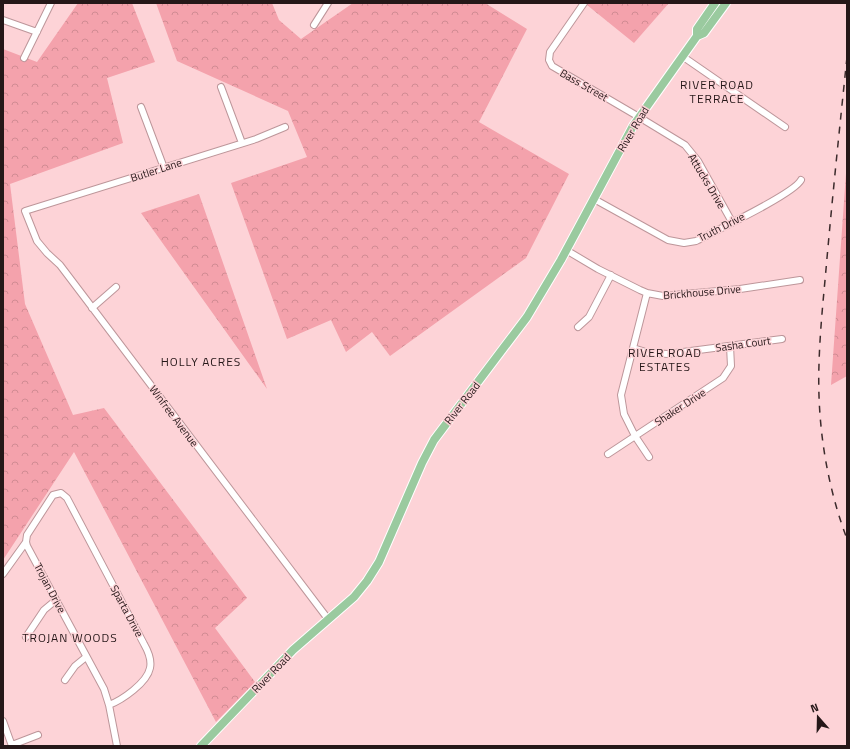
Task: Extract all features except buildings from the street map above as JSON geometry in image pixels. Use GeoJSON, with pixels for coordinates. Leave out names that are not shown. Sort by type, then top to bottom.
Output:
{"type":"FeatureCollection","features":[{"type":"Feature","properties":{"kind":"main road","name":"River Road"},"geometry":{"type":"LineString","coordinates":[[201,746],[293,650],[354,596],[374,572],[389,542],[422,463],[434,440],[515,336],[537,302],[639,117],[696,36],[697,29],[715,3]]}},
{"type":"Feature","properties":{"kind":"main road","name":"River Road"},"geometry":{"type":"LineString","coordinates":[[696,36],[704,33],[726,3]]}},
{"type":"Feature","properties":{"kind":"street"},"geometry":{"type":"LineString","coordinates":[[24,58],[52,3]]}},
{"type":"Feature","properties":{"kind":"street"},"geometry":{"type":"LineString","coordinates":[[314,25],[328,3]]}},
{"type":"Feature","properties":{"kind":"street","name":"Bass Street"},"geometry":{"type":"LineString","coordinates":[[584,3],[550,52],[550,63],[552,66],[575,80],[639,117]]}},
{"type":"Feature","properties":{"kind":"street"},"geometry":{"type":"LineString","coordinates":[[3,20],[37,32]]}},
{"type":"Feature","properties":{"kind":"street"},"geometry":{"type":"LineString","coordinates":[[682,56],[785,127]]}},
{"type":"Feature","properties":{"kind":"street"},"geometry":{"type":"LineString","coordinates":[[221,87],[242,143]]}},
{"type":"Feature","properties":{"kind":"street"},"geometry":{"type":"LineString","coordinates":[[141,108],[164,168]]}},
{"type":"Feature","properties":{"kind":"street","name":"Attucks Drive"},"geometry":{"type":"LineString","coordinates":[[639,117],[679,141],[690,151],[698,161],[732,222]]}},
{"type":"Feature","properties":{"kind":"street","name":"Butler Lane"},"geometry":{"type":"LineString","coordinates":[[25,211],[242,143],[286,127]]}},
{"type":"Feature","properties":{"kind":"street","name":"Truth Drive"},"geometry":{"type":"LineString","coordinates":[[594,199],[652,232],[678,243],[696,241],[782,195],[796,186],[801,180]]}},
{"type":"Feature","properties":{"kind":"street","name":"Winfree Avenue"},"geometry":{"type":"LineString","coordinates":[[25,211],[34,233],[42,247],[60,265],[328,619]]}},
{"type":"Feature","properties":{"kind":"street","name":"Brickhouse Drive"},"geometry":{"type":"LineString","coordinates":[[566,250],[611,276],[647,293],[671,296],[740,289],[800,280]]}},
{"type":"Feature","properties":{"kind":"street"},"geometry":{"type":"LineString","coordinates":[[578,327],[589,317],[611,276]]}},
{"type":"Feature","properties":{"kind":"street"},"geometry":{"type":"LineString","coordinates":[[92,308],[116,287]]}},
{"type":"Feature","properties":{"kind":"street"},"geometry":{"type":"LineString","coordinates":[[647,293],[621,396],[624,414],[649,457]]}},
{"type":"Feature","properties":{"kind":"street","name":"Sasha Court"},"geometry":{"type":"LineString","coordinates":[[633,348],[649,353],[668,354],[782,339]]}},
{"type":"Feature","properties":{"kind":"street","name":"Shaker Drive"},"geometry":{"type":"LineString","coordinates":[[608,454],[723,378],[731,366],[732,361],[730,346]]}},
{"type":"Feature","properties":{"kind":"street","name":"Sparta Drive"},"geometry":{"type":"LineString","coordinates":[[26,542],[27,535],[53,495],[58,493],[63,494],[70,504],[150,658],[150,668],[146,677],[125,697],[109,705]]}},
{"type":"Feature","properties":{"kind":"street"},"geometry":{"type":"LineString","coordinates":[[3,574],[26,542]]}},
{"type":"Feature","properties":{"kind":"street","name":"Trojan Drive"},"geometry":{"type":"LineString","coordinates":[[26,542],[104,689],[109,705],[117,746]]}},
{"type":"Feature","properties":{"kind":"street"},"geometry":{"type":"LineString","coordinates":[[26,637],[44,610],[56,600]]}},
{"type":"Feature","properties":{"kind":"street"},"geometry":{"type":"LineString","coordinates":[[65,680],[75,666],[86,657]]}},
{"type":"Feature","properties":{"kind":"street"},"geometry":{"type":"LineString","coordinates":[[3,721],[12,746],[38,735]]}},
{"type":"Feature","properties":{"kind":"green space"},"geometry":{"type":"Polygon","coordinates":[[[78,3],[132,3],[155,62],[107,78],[123,143],[10,184],[25,304],[73,415],[104,408],[247,598],[215,628],[255,682],[216,722],[74,452],[3,560],[3,49],[37,62],[78,3]]]}},
{"type":"Feature","properties":{"kind":"green space"},"geometry":{"type":"Polygon","coordinates":[[[156,3],[272,3],[279,20],[301,39],[353,3],[485,3],[527,29],[479,122],[569,174],[526,258],[390,356],[372,332],[346,352],[331,320],[287,339],[231,183],[307,157],[288,111],[177,61],[156,3]]]}},
{"type":"Feature","properties":{"kind":"green space"},"geometry":{"type":"Polygon","coordinates":[[[588,3],[669,3],[634,43],[587,5],[588,3]]]}},
{"type":"Feature","properties":{"kind":"green space"},"geometry":{"type":"Polygon","coordinates":[[[847,159],[847,376],[831,385],[847,159]]]}},
{"type":"Feature","properties":{"kind":"green space"},"geometry":{"type":"Polygon","coordinates":[[[199,194],[267,389],[141,213],[199,194]]]}},
{"type":"Feature","properties":{"kind":"railway"},"geometry":{"type":"LineString","coordinates":[[847,57],[822,311],[819,386],[821,431],[828,475],[847,539]]}},
{"type":"Feature","properties":{"kind":"district","name":"RIVER ROAD TERRACE"},"geometry":{"type":"Point","coordinates":[717,91]}},
{"type":"Feature","properties":{"kind":"district","name":"RIVER ROAD ESTATES"},"geometry":{"type":"Point","coordinates":[665,359]}},
{"type":"Feature","properties":{"kind":"district","name":"HOLLY ACRES"},"geometry":{"type":"Point","coordinates":[201,361]}},
{"type":"Feature","properties":{"kind":"district","name":"TROJAN WOODS"},"geometry":{"type":"Point","coordinates":[70,637]}}]}
